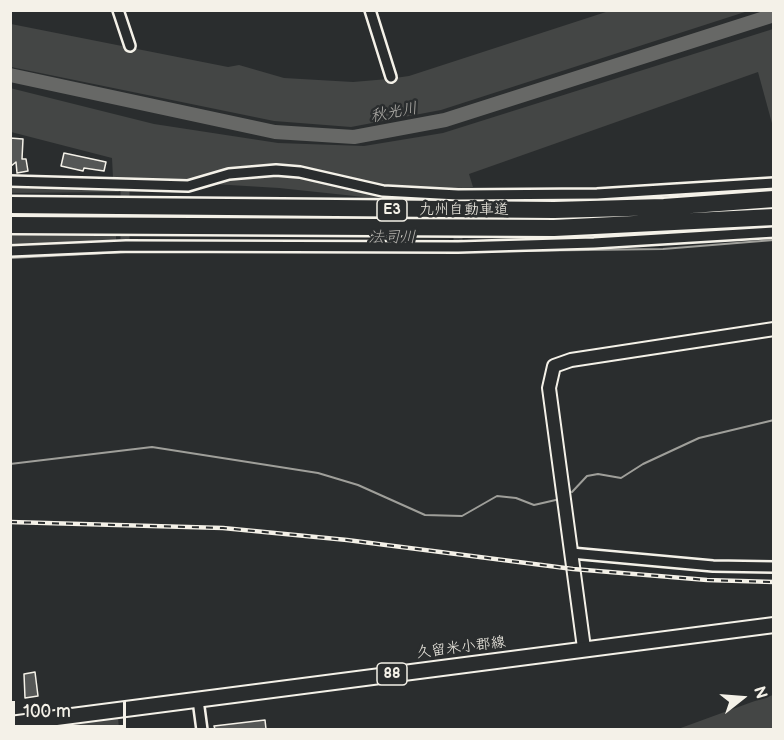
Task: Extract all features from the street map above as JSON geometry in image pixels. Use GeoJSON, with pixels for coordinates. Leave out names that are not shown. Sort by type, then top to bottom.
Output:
{"type":"FeatureCollection","features":[{"type":"Feature","properties":{"kind":"highway","name":"九州自動車道"},"geometry":{"type":"LineString","coordinates":[[10,205],[554,210],[664,207],[774,199]]}},
{"type":"Feature","properties":{"kind":"highway","name":"九州自動車道"},"geometry":{"type":"LineString","coordinates":[[10,225],[554,228],[774,217]]}},
{"type":"Feature","properties":{"kind":"main road","name":"久留米小郡線"},"geometry":{"type":"LineString","coordinates":[[10,724],[774,625]]}},
{"type":"Feature","properties":{"kind":"street"},"geometry":{"type":"LineString","coordinates":[[118,10],[129,46]]}},
{"type":"Feature","properties":{"kind":"street"},"geometry":{"type":"LineString","coordinates":[[370,10],[391,77]]}},
{"type":"Feature","properties":{"kind":"street"},"geometry":{"type":"LineString","coordinates":[[10,181],[125,188],[188,186],[229,174],[276,170],[300,172],[383,191],[458,198],[597,194],[774,183]]}},
{"type":"Feature","properties":{"kind":"street"},"geometry":{"type":"LineString","coordinates":[[10,251],[126,242],[458,244],[668,241],[774,232]]}},
{"type":"Feature","properties":{"kind":"street"},"geometry":{"type":"LineString","coordinates":[[584,648],[549,388],[554,366],[571,360],[774,329]]}},
{"type":"Feature","properties":{"kind":"street"},"geometry":{"type":"LineString","coordinates":[[571,553],[713,566],[774,567]]}},
{"type":"Feature","properties":{"kind":"street"},"geometry":{"type":"LineString","coordinates":[[198,700],[202,729]]}},
{"type":"Feature","properties":{"kind":"shaded area"},"geometry":{"type":"Polygon","coordinates":[[[609,11],[748,11],[441,110],[351,127],[274,121],[11,67],[11,24],[228,67],[239,65],[284,78],[353,82],[388,79],[409,76],[609,11]]]}},
{"type":"Feature","properties":{"kind":"shaded area"},"geometry":{"type":"Polygon","coordinates":[[[773,29],[773,127],[758,72],[469,174],[473,187],[449,189],[442,198],[383,199],[279,188],[113,178],[112,158],[11,132],[10,88],[154,124],[278,143],[364,146],[443,133],[773,29]]]}},
{"type":"Feature","properties":{"kind":"shaded area"},"geometry":{"type":"Polygon","coordinates":[[[10,185],[115,185],[119,192],[11,193],[10,185]]]}},
{"type":"Feature","properties":{"kind":"shaded area"},"geometry":{"type":"Polygon","coordinates":[[[10,236],[116,236],[116,243],[11,248],[10,236]]]}},
{"type":"Feature","properties":{"kind":"shaded area"},"geometry":{"type":"Polygon","coordinates":[[[773,695],[773,729],[678,729],[752,702],[773,695]]]}},
{"type":"Feature","properties":{"kind":"shaded area"},"geometry":{"type":"Polygon","coordinates":[[[118,717],[119,729],[53,729],[87,721],[118,717]]]}},
{"type":"Feature","properties":{"kind":"building"},"geometry":{"type":"Polygon","coordinates":[[[10,138],[23,139],[22,159],[26,159],[28,171],[17,173],[16,162],[10,167],[10,138]]]}},
{"type":"Feature","properties":{"kind":"building"},"geometry":{"type":"Polygon","coordinates":[[[64,153],[106,162],[104,171],[84,168],[83,171],[61,166],[64,153]]]}},
{"type":"Feature","properties":{"kind":"building"},"geometry":{"type":"Polygon","coordinates":[[[35,672],[38,696],[25,698],[24,674],[35,672]]]}},
{"type":"Feature","properties":{"kind":"building"},"geometry":{"type":"Polygon","coordinates":[[[265,720],[266,729],[215,729],[214,726],[265,720]]]}},
{"type":"Feature","properties":{"kind":"waterway","name":"秋光川"},"geometry":{"type":"LineString","coordinates":[[10,75],[275,132],[354,137],[445,120],[774,15]]}},
{"type":"Feature","properties":{"kind":"waterway","name":"法司川"},"geometry":{"type":"LineString","coordinates":[[10,258],[145,251],[432,252],[663,249],[774,240]]}},
{"type":"Feature","properties":{"kind":"waterway"},"geometry":{"type":"LineString","coordinates":[[572,492],[587,476],[598,474],[621,478],[643,464],[699,438],[774,420]]}},
{"type":"Feature","properties":{"kind":"waterway"},"geometry":{"type":"LineString","coordinates":[[10,464],[152,447],[318,473],[358,485],[425,515],[462,516],[497,496],[516,498],[534,505],[560,499]]}},
{"type":"Feature","properties":{"kind":"tunnel"},"geometry":{"type":"LineString","coordinates":[[125,191],[125,239]]}},
{"type":"Feature","properties":{"kind":"tunnel"},"geometry":{"type":"LineString","coordinates":[[458,207],[458,241]]}},
{"type":"Feature","properties":{"kind":"railway"},"geometry":{"type":"LineString","coordinates":[[10,522],[223,528],[347,540],[573,569],[707,580],[774,582]]}}]}
